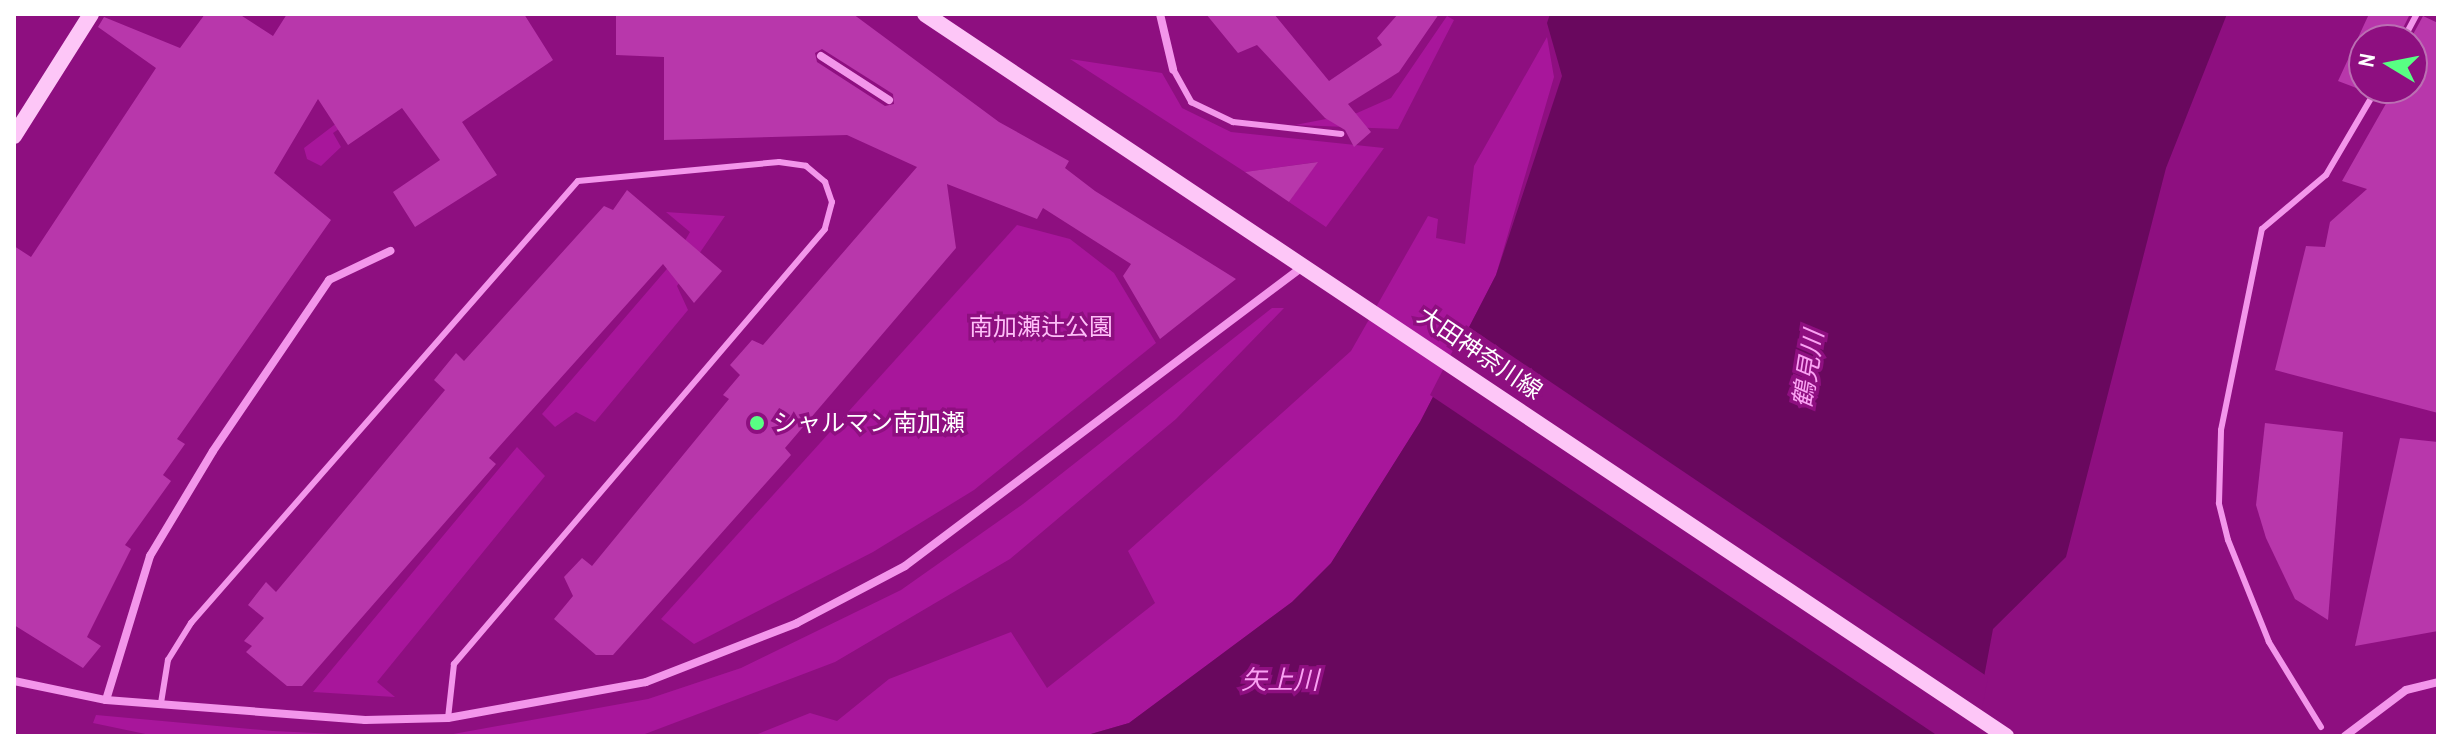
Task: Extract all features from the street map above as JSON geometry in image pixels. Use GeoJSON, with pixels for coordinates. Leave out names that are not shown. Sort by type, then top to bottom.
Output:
{"type":"FeatureCollection","features":[{"type":"Feature","properties":{"kind":"main road"},"geometry":{"type":"LineString","coordinates":[[14,136],[91,14]]}},
{"type":"Feature","properties":{"kind":"main road","name":"大田神奈川線"},"geometry":{"type":"LineString","coordinates":[[925,14],[1331,281],[2006,736]]}},
{"type":"Feature","properties":{"kind":"street"},"geometry":{"type":"LineString","coordinates":[[1160,14],[1173,69]]}},
{"type":"Feature","properties":{"kind":"street"},"geometry":{"type":"LineString","coordinates":[[821,56],[889,100]]}},
{"type":"Feature","properties":{"kind":"street"},"geometry":{"type":"LineString","coordinates":[[106,700],[150,556],[213,451],[329,280],[390,251]]}},
{"type":"Feature","properties":{"kind":"street"},"geometry":{"type":"LineString","coordinates":[[14,681],[106,700],[365,720],[448,718],[646,682],[797,623],[905,566],[1305,264]]}},
{"type":"Feature","properties":{"kind":"street"},"geometry":{"type":"LineString","coordinates":[[2345,736],[2406,690],[2438,682]]}},
{"type":"Feature","properties":{"kind":"lane"},"geometry":{"type":"LineString","coordinates":[[1173,69],[1191,102],[1233,122],[1341,134]]}},
{"type":"Feature","properties":{"kind":"lane"},"geometry":{"type":"LineString","coordinates":[[2321,727],[2269,642],[2228,540],[2219,503],[2221,430],[2262,229],[2326,175],[2368,104]]}},
{"type":"Feature","properties":{"kind":"lane"},"geometry":{"type":"LineString","coordinates":[[161,703],[168,660],[191,623],[578,181],[779,162],[806,166],[825,182],[832,202],[825,229],[454,664],[448,718]]}},
{"type":"Feature","properties":{"kind":"green space"},"geometry":{"type":"Polygon","coordinates":[[[1447,16],[1454,20],[1398,129],[1295,125],[1357,113],[1391,98],[1447,16]]]}},
{"type":"Feature","properties":{"kind":"green space"},"geometry":{"type":"Polygon","coordinates":[[[1547,37],[1554,77],[1496,275],[1420,422],[1331,564],[1292,602],[1129,723],[1084,736],[753,736],[810,713],[837,721],[889,679],[1011,632],[1047,688],[1155,603],[1128,551],[1351,351],[1428,216],[1438,219],[1436,238],[1465,244],[1474,166],[1547,37]]]}},
{"type":"Feature","properties":{"kind":"green space"},"geometry":{"type":"Polygon","coordinates":[[[1070,59],[1162,73],[1182,108],[1231,132],[1384,148],[1326,227],[1289,202],[1317,162],[1245,172],[1070,59]]]}},
{"type":"Feature","properties":{"kind":"green space"},"geometry":{"type":"Polygon","coordinates":[[[392,81],[381,100],[333,133],[341,147],[321,166],[307,159],[304,148],[392,81]]]}},
{"type":"Feature","properties":{"kind":"green space"},"geometry":{"type":"Polygon","coordinates":[[[666,212],[725,216],[677,286],[688,310],[595,422],[576,412],[555,427],[542,414],[672,263],[690,232],[666,212]]]}},
{"type":"Feature","properties":{"kind":"green space","name":"南加瀬辻公園"},"geometry":{"type":"Polygon","coordinates":[[[1017,225],[1070,239],[1114,273],[1156,343],[974,490],[873,552],[694,644],[661,619],[1017,225]]]}},
{"type":"Feature","properties":{"kind":"green space"},"geometry":{"type":"Polygon","coordinates":[[[1272,308],[1284,308],[1176,419],[1010,559],[835,662],[645,734],[442,736],[648,699],[741,668],[901,590],[1023,504],[1272,308]]]}},
{"type":"Feature","properties":{"kind":"green space"},"geometry":{"type":"Polygon","coordinates":[[[517,447],[545,476],[377,682],[395,697],[313,692],[517,447]]]}},
{"type":"Feature","properties":{"kind":"green space"},"geometry":{"type":"Polygon","coordinates":[[[96,715],[273,731],[378,736],[155,736],[93,723],[96,715]]]}},
{"type":"Feature","properties":{"kind":"water"},"geometry":{"type":"Polygon","coordinates":[[[1550,14],[2227,14],[2166,168],[2066,557],[1993,629],[1973,736],[1084,736],[1129,723],[1292,602],[1331,563],[1420,422],[1496,275],[1562,76],[1547,23],[1550,14]]]}},
{"type":"Feature","properties":{"kind":"pier"},"geometry":{"type":"Polygon","coordinates":[[[1466,325],[1988,677],[1977,736],[1938,736],[1430,395],[1466,325]]]}},
{"type":"Feature","properties":{"kind":"building"},"geometry":{"type":"Polygon","coordinates":[[[205,14],[239,14],[273,36],[287,14],[524,14],[553,60],[462,122],[497,175],[415,227],[393,192],[440,160],[402,108],[348,145],[318,99],[274,173],[331,220],[177,439],[185,444],[163,475],[171,481],[125,545],[131,549],[87,637],[101,646],[83,668],[14,625],[14,246],[31,257],[156,68],[98,27],[104,17],[180,48],[205,14]]]}},
{"type":"Feature","properties":{"kind":"building"},"geometry":{"type":"Polygon","coordinates":[[[616,14],[853,14],[999,122],[1069,161],[1065,168],[1095,191],[1236,279],[1160,339],[1123,276],[1131,264],[1043,208],[1037,219],[947,184],[956,248],[785,448],[791,455],[613,655],[596,655],[554,619],[573,596],[564,577],[582,558],[592,566],[729,399],[723,395],[740,375],[730,365],[752,340],[763,345],[917,167],[847,135],[664,140],[664,57],[616,55],[616,14]],[[822,49],[815,53],[817,62],[885,106],[894,104],[893,94],[822,49]]]}},
{"type":"Feature","properties":{"kind":"building"},"geometry":{"type":"Polygon","coordinates":[[[1206,14],[1274,14],[1329,81],[1382,45],[1377,38],[1398,14],[1439,14],[1399,72],[1348,104],[1371,132],[1354,147],[1345,130],[1325,118],[1257,45],[1238,53],[1206,14]]]}},
{"type":"Feature","properties":{"kind":"building"},"geometry":{"type":"Polygon","coordinates":[[[2369,14],[2410,14],[2405,24],[2364,24],[2369,14]]]}},
{"type":"Feature","properties":{"kind":"building"},"geometry":{"type":"Polygon","coordinates":[[[2423,16],[2438,23],[2438,413],[2275,370],[2306,246],[2325,247],[2330,222],[2367,189],[2342,181],[2386,104],[2428,104],[2428,24],[2419,24],[2423,16]]]}},
{"type":"Feature","properties":{"kind":"building"},"geometry":{"type":"Polygon","coordinates":[[[2348,59],[2348,85],[2338,81],[2348,59]]]}},
{"type":"Feature","properties":{"kind":"building"},"geometry":{"type":"Polygon","coordinates":[[[1318,162],[1289,202],[1245,172],[1318,162]]]}},
{"type":"Feature","properties":{"kind":"building"},"geometry":{"type":"Polygon","coordinates":[[[627,190],[722,271],[694,303],[663,264],[489,458],[496,464],[302,686],[287,686],[246,652],[252,646],[244,641],[264,618],[248,605],[266,582],[276,592],[445,390],[434,380],[456,353],[464,361],[604,206],[613,210],[627,190]]]}},
{"type":"Feature","properties":{"kind":"building"},"geometry":{"type":"Polygon","coordinates":[[[2265,423],[2343,432],[2328,620],[2295,599],[2266,538],[2256,505],[2265,423]]]}},
{"type":"Feature","properties":{"kind":"building"},"geometry":{"type":"Polygon","coordinates":[[[2400,438],[2438,442],[2438,631],[2355,646],[2400,438]]]}},
{"type":"Feature","properties":{"kind":"place","name":"シャルマン南加瀬"},"geometry":{"type":"Point","coordinates":[757,423]}},
{"type":"Feature","properties":{"kind":"water label","name":"鶴見川"},"geometry":{"type":"Point","coordinates":[1808,369]}},
{"type":"Feature","properties":{"kind":"water label","name":"矢上川"},"geometry":{"type":"Point","coordinates":[1280,680]}}]}
